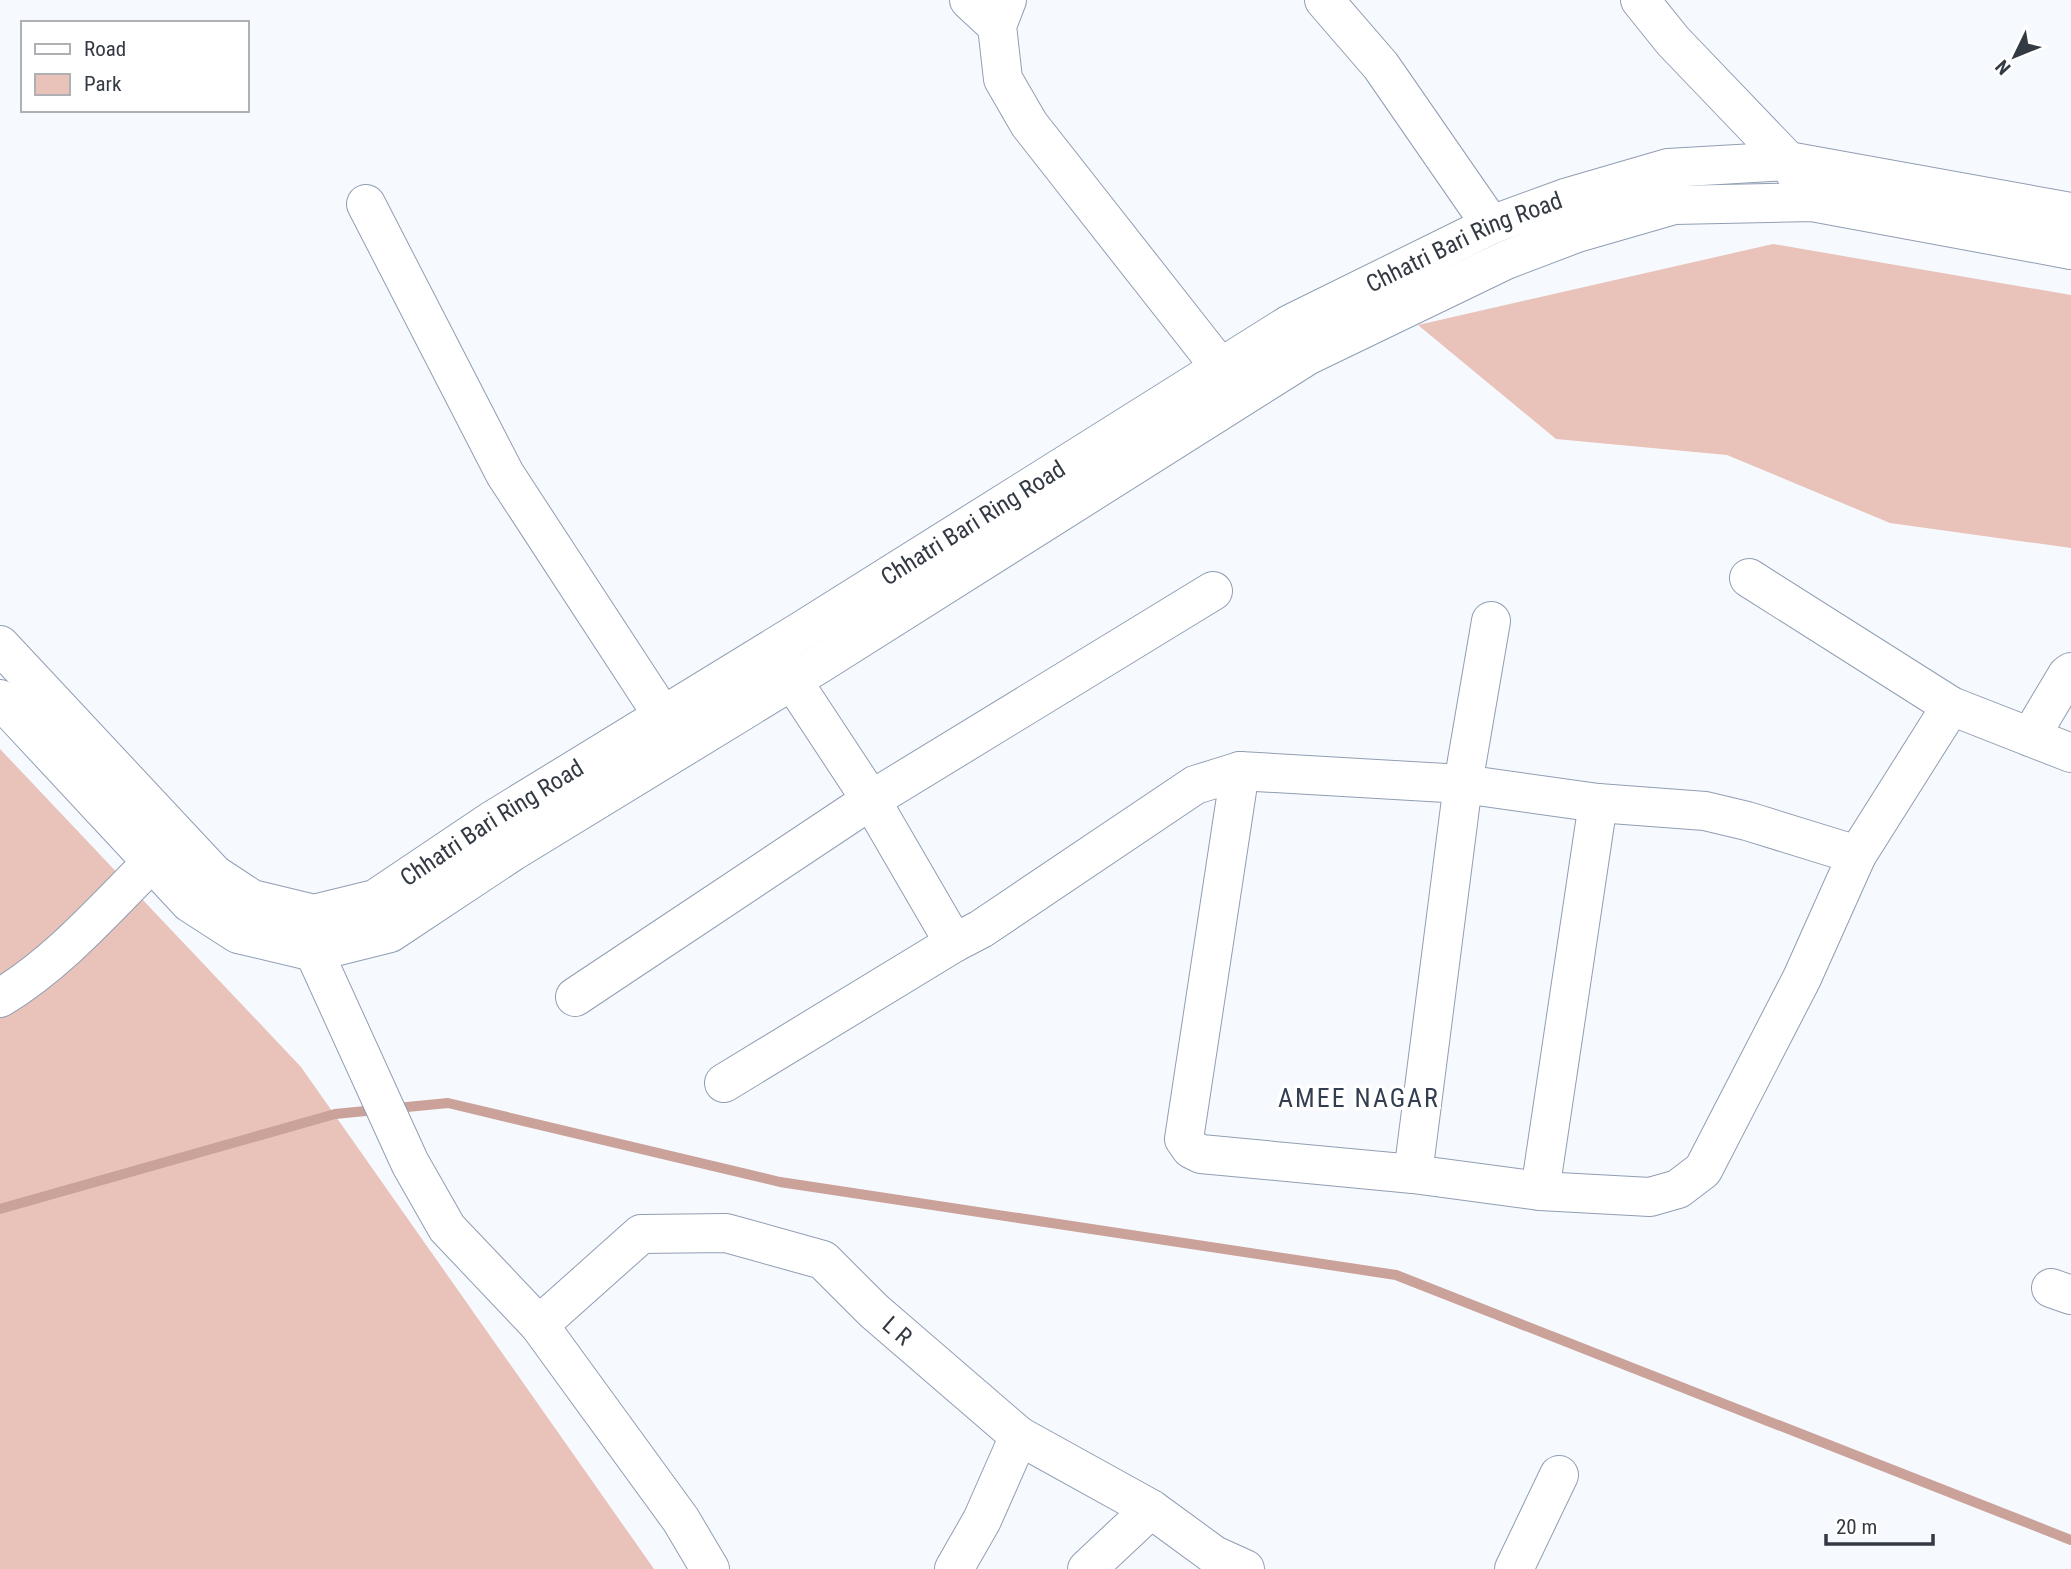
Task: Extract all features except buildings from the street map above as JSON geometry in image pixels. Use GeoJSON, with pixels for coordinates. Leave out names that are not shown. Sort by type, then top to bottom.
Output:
{"type":"FeatureCollection","features":[{"type":"Feature","properties":{"kind":"street"},"geometry":{"type":"LineString","coordinates":[[969,0],[1002,13],[1003,79],[1029,124],[1220,367]]}},
{"type":"Feature","properties":{"kind":"street"},"geometry":{"type":"LineString","coordinates":[[1324,0],[1381,66],[1491,225]]}},
{"type":"Feature","properties":{"kind":"street"},"geometry":{"type":"LineString","coordinates":[[1640,0],[1673,41],[1788,161],[1812,202]]}},
{"type":"Feature","properties":{"kind":"street","name":"Chhatri Bari Ring Road"},"geometry":{"type":"LineString","coordinates":[[0,645],[214,874],[252,899],[314,914],[374,899],[491,821],[1290,324],[1491,225],[1565,198],[1668,168],[1788,161],[2071,212]]}},
{"type":"Feature","properties":{"kind":"street","name":"Chhatri Bari Ring Road"},"geometry":{"type":"LineString","coordinates":[[0,699],[190,903],[238,934],[314,952],[390,933],[512,852],[792,680],[1307,356],[1506,260],[1577,233],[1674,205],[1812,202],[2071,250]]}},
{"type":"Feature","properties":{"kind":"street"},"geometry":{"type":"LineString","coordinates":[[366,204],[505,474],[663,716]]}},
{"type":"Feature","properties":{"kind":"street"},"geometry":{"type":"LineString","coordinates":[[1749,578],[1951,706],[2071,752]]}},
{"type":"Feature","properties":{"kind":"street"},"geometry":{"type":"LineString","coordinates":[[575,997],[871,800],[1213,591]]}},
{"type":"Feature","properties":{"kind":"street"},"geometry":{"type":"LineString","coordinates":[[1413,1174],[1463,784],[1492,621]]}},
{"type":"Feature","properties":{"kind":"street"},"geometry":{"type":"LineString","coordinates":[[2030,737],[2071,672]]}},
{"type":"Feature","properties":{"kind":"street"},"geometry":{"type":"LineString","coordinates":[[792,680],[871,800],[954,943]]}},
{"type":"Feature","properties":{"kind":"street"},"geometry":{"type":"LineString","coordinates":[[1241,771],[1184,1139],[1191,1149],[1201,1154],[1413,1174],[1540,1191],[1650,1197],[1678,1189],[1703,1170],[1802,978],[1857,855],[1951,706]]}},
{"type":"Feature","properties":{"kind":"street"},"geometry":{"type":"LineString","coordinates":[[724,1083],[981,929],[1195,785],[1241,771],[1463,784],[1598,803],[1705,811],[1857,855]]}},
{"type":"Feature","properties":{"kind":"street"},"geometry":{"type":"LineString","coordinates":[[1540,1191],[1598,803]]}},
{"type":"Feature","properties":{"kind":"street"},"geometry":{"type":"LineString","coordinates":[[0,998],[65,948],[152,862]]}},
{"type":"Feature","properties":{"kind":"street"},"geometry":{"type":"LineString","coordinates":[[314,952],[410,1163],[447,1228],[539,1325],[681,1520],[710,1569]]}},
{"type":"Feature","properties":{"kind":"street","name":"L R"},"geometry":{"type":"LineString","coordinates":[[539,1325],[641,1234],[726,1233],[823,1260],[874,1311],[1019,1436],[1151,1508],[1214,1555],[1245,1569]]}},
{"type":"Feature","properties":{"kind":"street"},"geometry":{"type":"LineString","coordinates":[[954,1569],[982,1520],[1019,1436]]}},
{"type":"Feature","properties":{"kind":"street"},"geometry":{"type":"LineString","coordinates":[[1514,1569],[1559,1475]]}},
{"type":"Feature","properties":{"kind":"street"},"geometry":{"type":"LineString","coordinates":[[1087,1569],[1151,1508]]}},
{"type":"Feature","properties":{"kind":"green space"},"geometry":{"type":"Polygon","coordinates":[[[1773,244],[2071,295],[2071,548],[1890,523],[1727,455],[1556,439],[1418,325],[1773,244]]]}},
{"type":"Feature","properties":{"kind":"green space"},"geometry":{"type":"Polygon","coordinates":[[[0,749],[301,1067],[654,1569],[0,1569],[0,749]]]}},
{"type":"Feature","properties":{"kind":"waterway"},"geometry":{"type":"LineString","coordinates":[[0,1209],[335,1114],[448,1103],[780,1182],[1396,1275],[2071,1540]]}},
{"type":"Feature","properties":{"kind":"district","name":"AMEE NAGAR"},"geometry":{"type":"Point","coordinates":[1359,1098]}}]}
